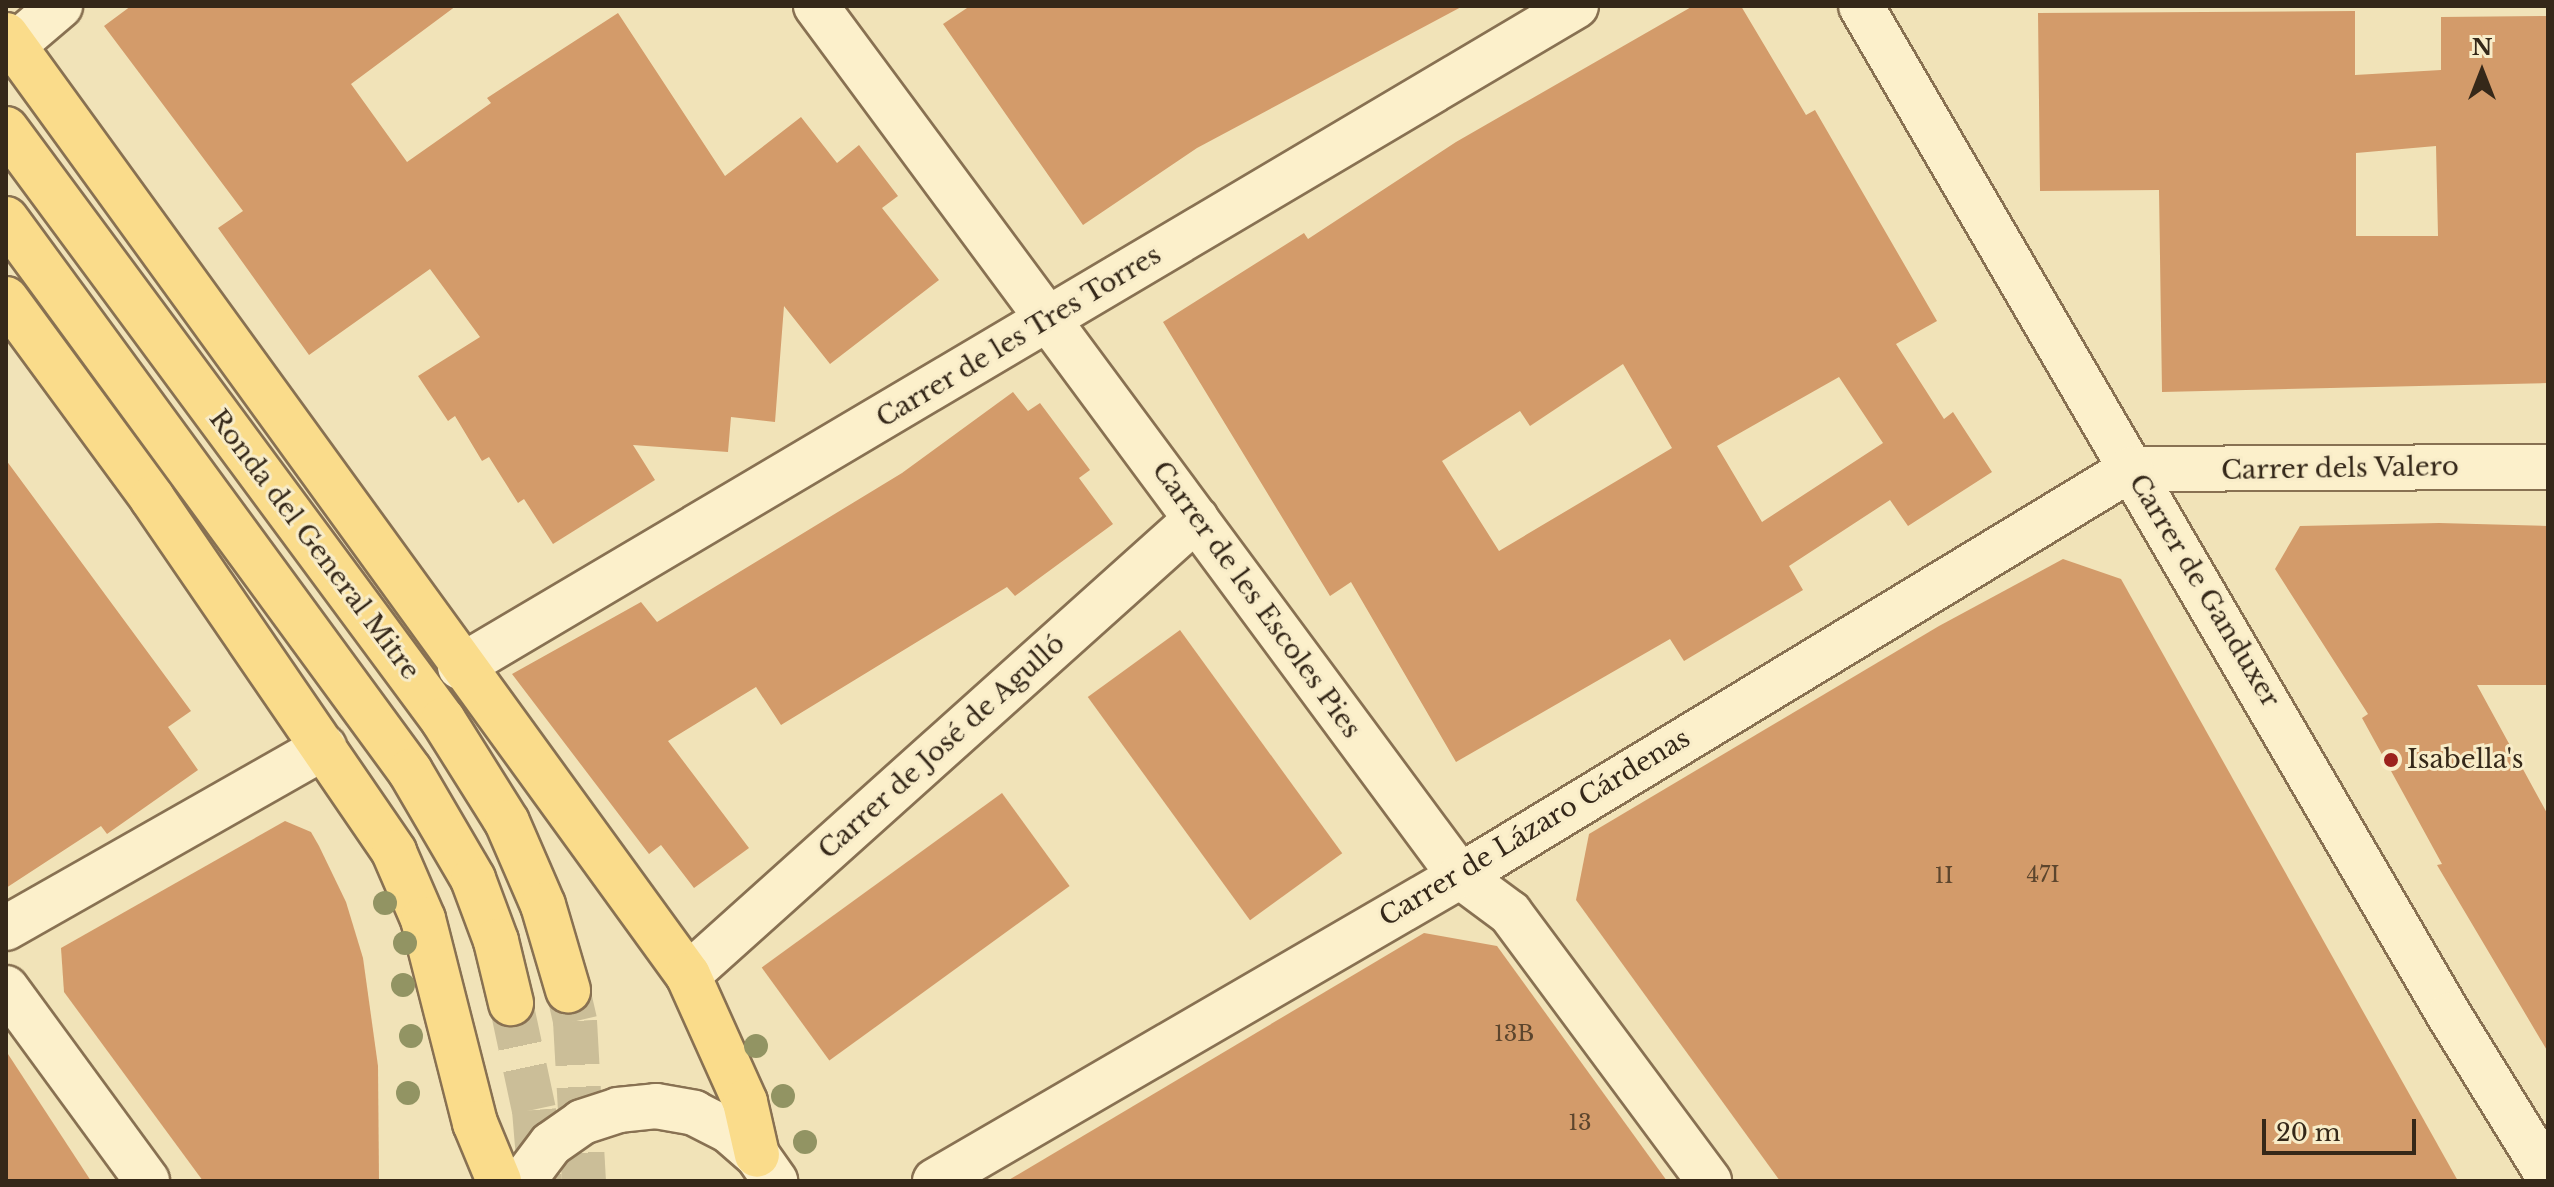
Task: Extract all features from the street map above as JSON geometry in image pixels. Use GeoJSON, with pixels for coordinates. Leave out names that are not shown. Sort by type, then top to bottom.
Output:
{"type":"FeatureCollection","features":[{"type":"Feature","properties":{"kind":"main road"},"geometry":{"type":"LineString","coordinates":[[9,40],[460,667],[688,975],[745,1102],[766,1168]]}},
{"type":"Feature","properties":{"kind":"main road","name":"Ronda del General Mitre"},"geometry":{"type":"LineString","coordinates":[[6,129],[443,720],[507,822],[543,905],[568,990]]}},
{"type":"Feature","properties":{"kind":"main road","name":"Ronda del General Mitre"},"geometry":{"type":"LineString","coordinates":[[6,219],[410,771],[473,879],[496,941],[511,1003]]}},
{"type":"Feature","properties":{"kind":"main road"},"geometry":{"type":"LineString","coordinates":[[6,299],[324,747],[394,852],[423,919],[475,1123],[499,1181]]}},
{"type":"Feature","properties":{"kind":"street"},"geometry":{"type":"LineString","coordinates":[[9,40],[60,6]]}},
{"type":"Feature","properties":{"kind":"street","name":"Carrer de les Escoles Pies"},"geometry":{"type":"LineString","coordinates":[[816,6],[1460,876],[1510,913],[1709,1181]]}},
{"type":"Feature","properties":{"kind":"street","name":"Carrer de les Tres Torres"},"geometry":{"type":"LineString","coordinates":[[460,667],[1576,6]]}},
{"type":"Feature","properties":{"kind":"street","name":"Carrer de Ganduxer"},"geometry":{"type":"LineString","coordinates":[[1861,6],[2449,1015],[2548,1175]]}},
{"type":"Feature","properties":{"kind":"street","name":"Carrer dels Valero"},"geometry":{"type":"LineString","coordinates":[[2131,469],[2548,467]]}},
{"type":"Feature","properties":{"kind":"street","name":"Carrer de Lázaro Cárdenas"},"geometry":{"type":"LineString","coordinates":[[935,1181],[1460,876],[2131,469]]}},
{"type":"Feature","properties":{"kind":"street","name":"Carrer de José de Agulló"},"geometry":{"type":"LineString","coordinates":[[688,975],[1196,519]]}},
{"type":"Feature","properties":{"kind":"street"},"geometry":{"type":"LineString","coordinates":[[6,928],[324,747]]}},
{"type":"Feature","properties":{"kind":"street"},"geometry":{"type":"LineString","coordinates":[[6,988],[147,1181]]}},
{"type":"Feature","properties":{"kind":"street"},"geometry":{"type":"LineString","coordinates":[[523,1181],[551,1144],[582,1122],[618,1110],[656,1106],[694,1113],[728,1130],[766,1168]]}},
{"type":"Feature","properties":{"kind":"building"},"geometry":{"type":"Polygon","coordinates":[[[131,6],[456,6],[351,84],[407,162],[491,103],[487,98],[618,13],[725,176],[801,117],[837,163],[859,145],[898,196],[882,208],[939,280],[830,364],[784,306],[775,422],[731,417],[728,452],[633,445],[655,480],[553,544],[524,499],[518,503],[489,457],[482,461],[455,416],[448,421],[418,376],[480,337],[430,269],[309,355],[218,228],[243,211],[104,26],[131,6]]]}},
{"type":"Feature","properties":{"kind":"building"},"geometry":{"type":"Polygon","coordinates":[[[970,6],[1463,6],[1197,148],[1083,225],[943,24],[970,6]]]}},
{"type":"Feature","properties":{"kind":"building"},"geometry":{"type":"Polygon","coordinates":[[[1693,6],[1741,6],[1806,115],[1815,110],[1937,321],[1896,344],[1944,419],[1953,412],[1992,472],[1908,526],[1890,500],[1789,566],[1803,590],[1684,661],[1670,639],[1456,762],[1351,582],[1330,596],[1163,322],[1304,233],[1308,239],[1456,142],[1693,6]],[[1623,364],[1530,426],[1520,411],[1442,461],[1499,551],[1672,448],[1623,364]],[[1839,377],[1717,446],[1762,522],[1883,443],[1839,377]]]}},
{"type":"Feature","properties":{"kind":"building"},"geometry":{"type":"Polygon","coordinates":[[[2355,11],[2355,75],[2441,70],[2441,17],[2548,16],[2548,383],[2162,392],[2159,190],[2040,191],[2038,13],[2355,11]],[[2436,146],[2356,153],[2356,236],[2438,236],[2436,146]]]}},
{"type":"Feature","properties":{"kind":"building"},"geometry":{"type":"Polygon","coordinates":[[[1013,392],[1028,411],[1040,403],[1090,470],[1079,478],[1113,524],[1015,596],[1007,587],[781,725],[756,687],[668,741],[749,848],[694,888],[661,845],[649,854],[512,674],[641,602],[657,622],[902,473],[1013,392]]]}},
{"type":"Feature","properties":{"kind":"building"},"geometry":{"type":"Polygon","coordinates":[[[6,460],[191,711],[168,727],[198,770],[107,834],[101,826],[6,888],[6,460]]]}},
{"type":"Feature","properties":{"kind":"building"},"geometry":{"type":"Polygon","coordinates":[[[2439,523],[2548,526],[2548,685],[2477,685],[2548,815],[2548,1052],[2437,865],[2442,864],[2362,718],[2368,714],[2275,569],[2300,526],[2439,523]]]}},
{"type":"Feature","properties":{"kind":"building"},"geometry":{"type":"Polygon","coordinates":[[[2063,559],[2121,579],[2458,1181],[1780,1181],[1576,900],[1589,834],[1939,626],[2063,559]]]}},
{"type":"Feature","properties":{"kind":"building"},"geometry":{"type":"Polygon","coordinates":[[[1180,630],[1342,853],[1250,920],[1088,697],[1180,630]]]}},
{"type":"Feature","properties":{"kind":"building"},"geometry":{"type":"Polygon","coordinates":[[[1002,793],[1070,886],[829,1061],[762,968],[1002,793]]]}},
{"type":"Feature","properties":{"kind":"building"},"geometry":{"type":"Polygon","coordinates":[[[285,821],[311,832],[319,846],[346,902],[363,958],[378,1066],[379,1181],[203,1181],[64,992],[61,948],[285,821]]]}},
{"type":"Feature","properties":{"kind":"building"},"geometry":{"type":"Polygon","coordinates":[[[1424,933],[1497,946],[1667,1181],[1007,1181],[1424,933]]]}},
{"type":"Feature","properties":{"kind":"building"},"geometry":{"type":"Polygon","coordinates":[[[6,1051],[91,1181],[6,1181],[6,1051]]]}},
{"type":"Feature","properties":{"kind":"tunnel"},"geometry":{"type":"LineString","coordinates":[[568,990],[575,1021],[584,1181]]}},
{"type":"Feature","properties":{"kind":"tunnel"},"geometry":{"type":"LineString","coordinates":[[511,1003],[534,1110],[540,1181]]}},
{"type":"Feature","properties":{"kind":"place","name":"Isabella's"},"geometry":{"type":"Point","coordinates":[2391,760]}}]}
